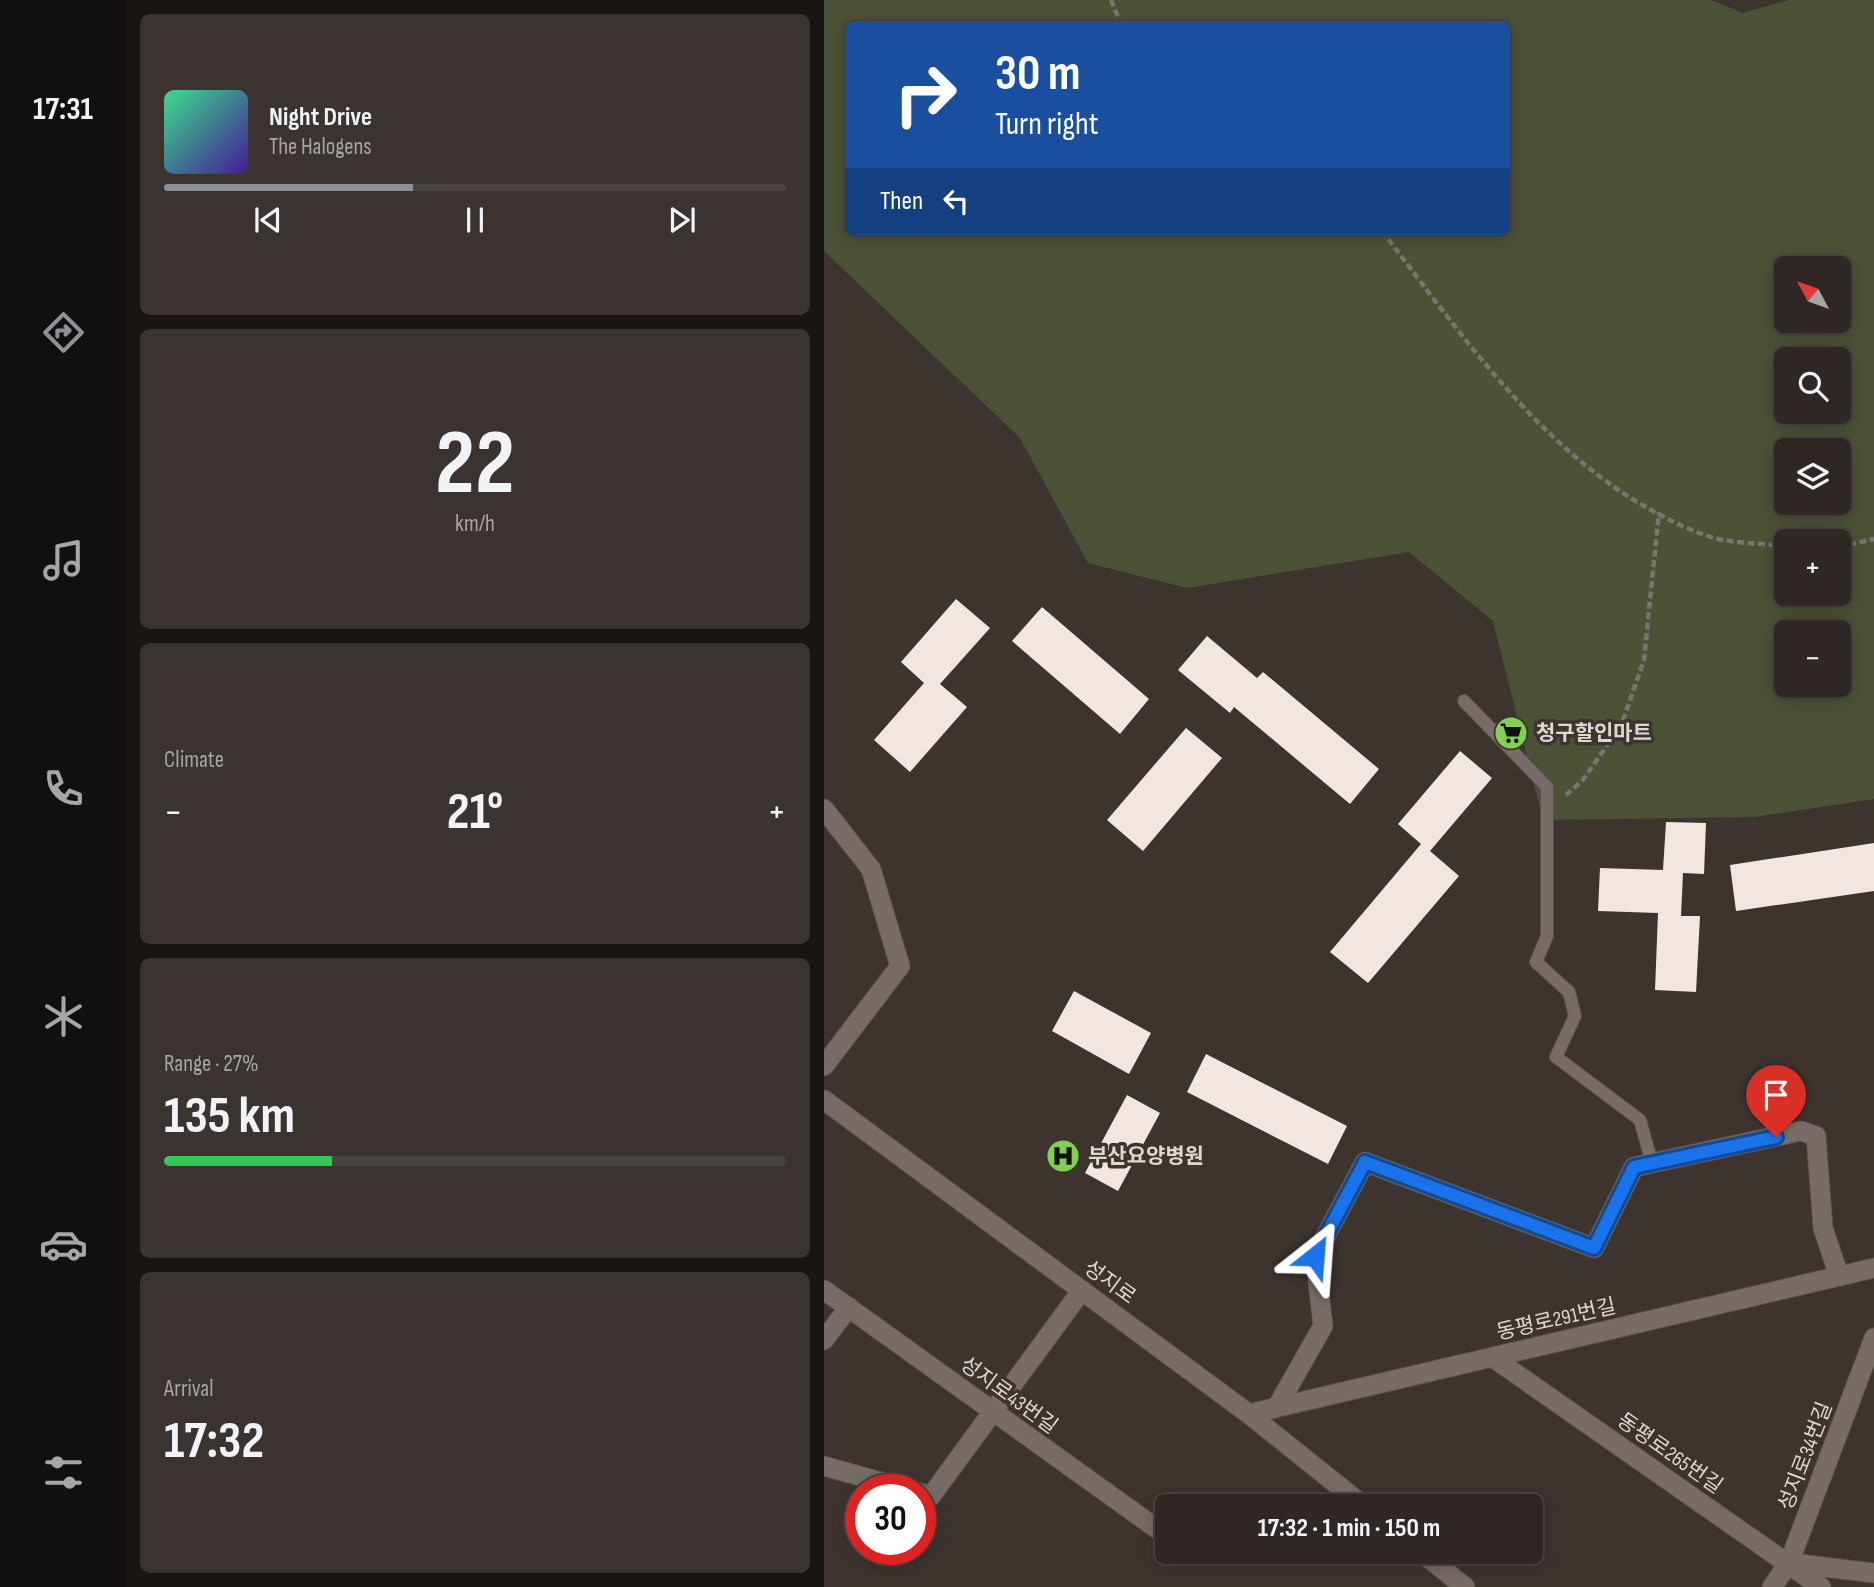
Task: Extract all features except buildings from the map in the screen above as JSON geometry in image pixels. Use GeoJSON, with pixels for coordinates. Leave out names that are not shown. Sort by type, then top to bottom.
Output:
{"type":"FeatureCollection","features":[{"type":"Feature","properties":{"kind":"street"},"geometry":{"type":"LineString","coordinates":[[824,809],[871,869],[900,966],[824,1066]]}},
{"type":"Feature","properties":{"kind":"street","name":"성지로"},"geometry":{"type":"LineString","coordinates":[[824,1100],[1249,1414],[1349,1494]]}},
{"type":"Feature","properties":{"kind":"street"},"geometry":{"type":"LineString","coordinates":[[1277,1407],[1323,1326],[1315,1256],[1365,1162],[1594,1248],[1634,1167],[1801,1131],[1816,1136],[1823,1228],[1839,1276]]}},
{"type":"Feature","properties":{"kind":"street","name":"동평로291번길"},"geometry":{"type":"LineString","coordinates":[[1249,1414],[1874,1268]]}},
{"type":"Feature","properties":{"kind":"street","name":"성지로43번길"},"geometry":{"type":"LineString","coordinates":[[824,1290],[1155,1526]]}},
{"type":"Feature","properties":{"kind":"street"},"geometry":{"type":"LineString","coordinates":[[936,1489],[1082,1290]]}},
{"type":"Feature","properties":{"kind":"street"},"geometry":{"type":"LineString","coordinates":[[824,1340],[849,1307]]}},
{"type":"Feature","properties":{"kind":"street","name":"성지로34번길"},"geometry":{"type":"LineString","coordinates":[[1772,1587],[1789,1563],[1874,1338]]}},
{"type":"Feature","properties":{"kind":"street","name":"동평로265번길"},"geometry":{"type":"LineString","coordinates":[[1492,1357],[1821,1587]]}},
{"type":"Feature","properties":{"kind":"street"},"geometry":{"type":"LineString","coordinates":[[824,1465],[855,1474]]}},
{"type":"Feature","properties":{"kind":"street"},"geometry":{"type":"LineString","coordinates":[[1789,1563],[1874,1573]]}},
{"type":"Feature","properties":{"kind":"street"},"geometry":{"type":"LineString","coordinates":[[1436,1564],[1464,1587]]}},
{"type":"Feature","properties":{"kind":"lane"},"geometry":{"type":"LineString","coordinates":[[1464,701],[1547,787],[1547,936],[1536,962],[1569,992],[1575,1016],[1556,1057],[1640,1120],[1652,1163]]}},
{"type":"Feature","properties":{"kind":"path"},"geometry":{"type":"LineString","coordinates":[[1111,0],[1120,21]]}},
{"type":"Feature","properties":{"kind":"path"},"geometry":{"type":"LineString","coordinates":[[1385,235],[1496,379],[1569,455],[1628,496],[1704,535],[1774,544]]}},
{"type":"Feature","properties":{"kind":"path"},"geometry":{"type":"LineString","coordinates":[[1547,811],[1582,780],[1621,726],[1644,660],[1659,512]]}},
{"type":"Feature","properties":{"kind":"path"},"geometry":{"type":"LineString","coordinates":[[1851,544],[1874,539]]}},
{"type":"Feature","properties":{"kind":"green space"},"geometry":{"type":"Polygon","coordinates":[[[824,0],[1711,0],[1743,13],[1788,0],[1874,0],[1874,799],[1754,817],[1543,820],[1493,621],[1409,552],[1187,588],[1088,563],[1020,438],[824,251],[824,0]]]}},
{"type":"Feature","properties":{"kind":"place","name":"청구할인마트"},"geometry":{"type":"Point","coordinates":[1511,733]}},
{"type":"Feature","properties":{"kind":"place","name":"부산요양병원"},"geometry":{"type":"Point","coordinates":[1063,1156]}},
{"type":"Feature","properties":{"kind":"route"},"geometry":{"type":"LineString","coordinates":[[1315,1256],[1365,1162],[1594,1248],[1634,1167],[1776,1137]]}}]}
